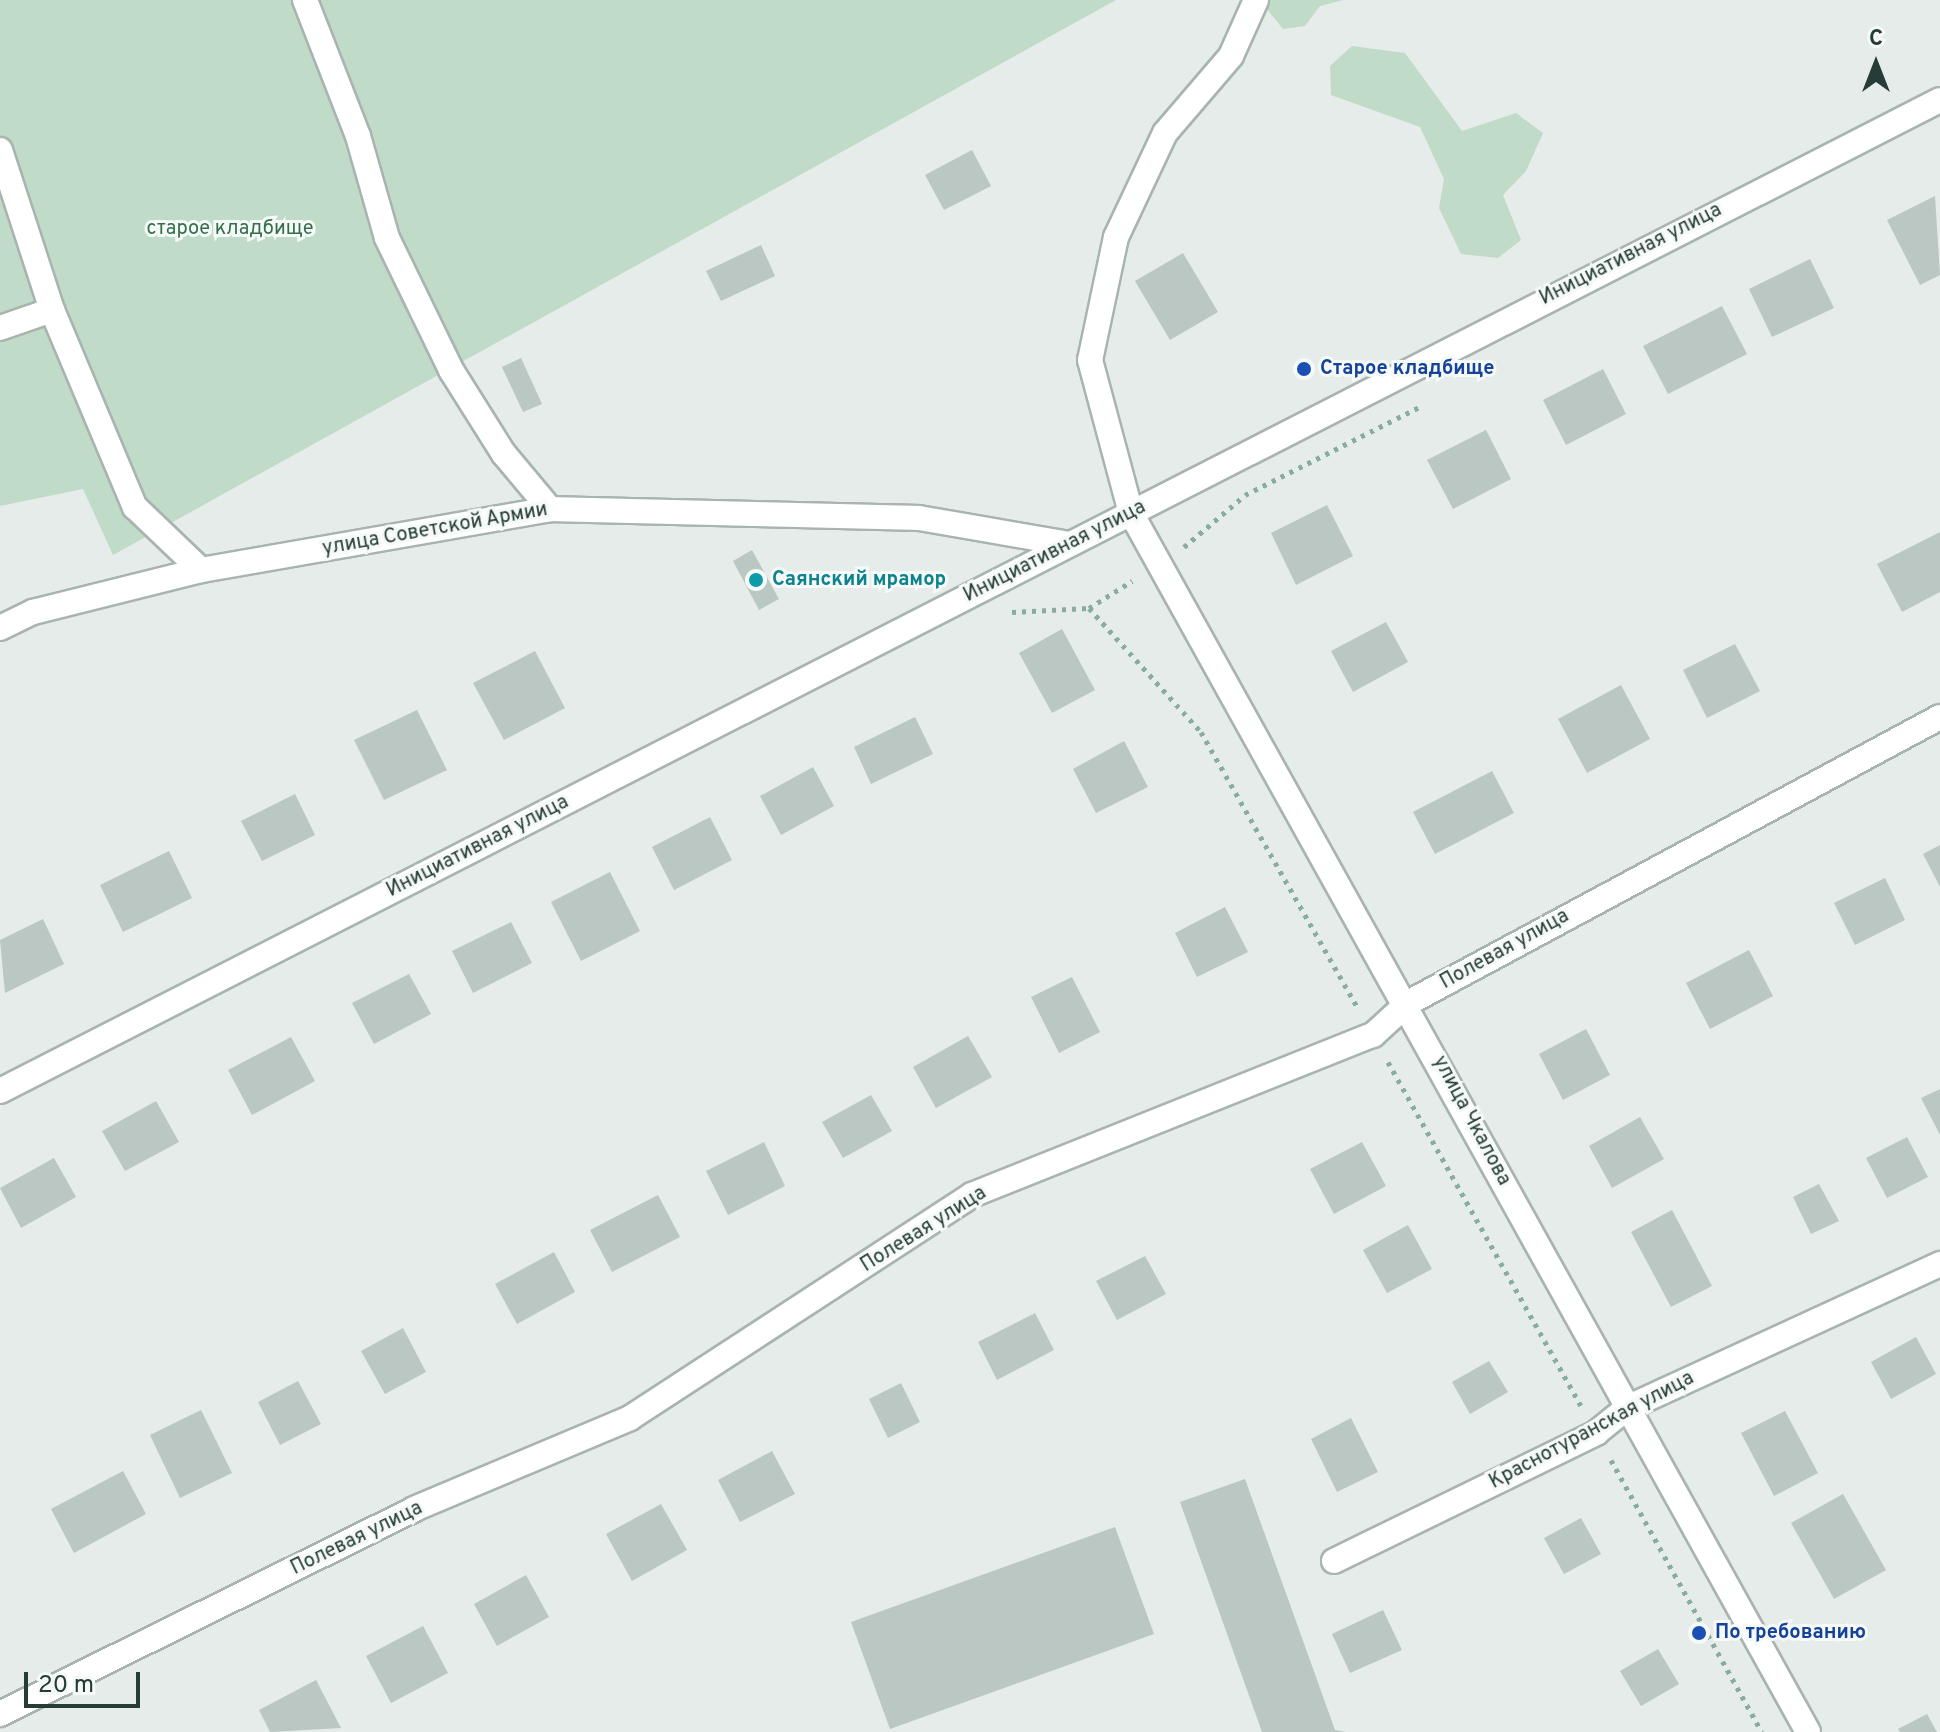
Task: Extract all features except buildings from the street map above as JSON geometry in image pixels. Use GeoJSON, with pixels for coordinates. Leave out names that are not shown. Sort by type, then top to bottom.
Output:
{"type":"FeatureCollection","features":[{"type":"Feature","properties":{"kind":"street"},"geometry":{"type":"LineString","coordinates":[[305,0],[358,136],[387,238],[451,370],[504,454],[550,509]]}},
{"type":"Feature","properties":{"kind":"street","name":"улица Чкалова"},"geometry":{"type":"LineString","coordinates":[[1256,0],[1231,56],[1165,133],[1116,237],[1090,360],[1131,513],[1164,561],[1627,1408],[1808,1732]]}},
{"type":"Feature","properties":{"kind":"street","name":"Инициативная улица"},"geometry":{"type":"LineString","coordinates":[[0,1091],[1940,100]]}},
{"type":"Feature","properties":{"kind":"street"},"geometry":{"type":"LineString","coordinates":[[0,150],[52,310],[135,507],[201,570]]}},
{"type":"Feature","properties":{"kind":"street"},"geometry":{"type":"LineString","coordinates":[[0,328],[52,310]]}},
{"type":"Feature","properties":{"kind":"street","name":"улица Советской Армии"},"geometry":{"type":"LineString","coordinates":[[0,628],[33,612],[201,570],[550,509],[919,518],[1070,544]]}},
{"type":"Feature","properties":{"kind":"street","name":"Полевая улица"},"geometry":{"type":"LineString","coordinates":[[0,1714],[414,1509],[630,1418],[972,1195],[1373,1035],[1408,1003],[1940,717]]}},
{"type":"Feature","properties":{"kind":"street","name":"Краснотуранская улица"},"geometry":{"type":"LineString","coordinates":[[1334,1561],[1596,1433],[1627,1408],[1940,1264]]}},
{"type":"Feature","properties":{"kind":"path"},"geometry":{"type":"LineString","coordinates":[[995,612],[1089,608],[1164,561],[1245,495],[1421,406]]}},
{"type":"Feature","properties":{"kind":"path"},"geometry":{"type":"LineString","coordinates":[[1089,608],[1201,732],[1762,1732]]}},
{"type":"Feature","properties":{"kind":"green space","name":"старое кладбище"},"geometry":{"type":"Polygon","coordinates":[[[0,0],[1116,0],[113,555],[83,489],[0,506],[0,0]]]}},
{"type":"Feature","properties":{"kind":"green space"},"geometry":{"type":"Polygon","coordinates":[[[1270,0],[1343,0],[1320,6],[1305,26],[1283,29],[1267,9],[1270,0]]]}},
{"type":"Feature","properties":{"kind":"green space"},"geometry":{"type":"Polygon","coordinates":[[[1352,46],[1405,53],[1462,131],[1516,113],[1543,133],[1526,171],[1503,195],[1521,240],[1498,258],[1461,254],[1439,208],[1444,179],[1420,127],[1331,95],[1330,66],[1352,46]]]}},
{"type":"Feature","properties":{"kind":"place","name":"Старое кладбище"},"geometry":{"type":"Point","coordinates":[1304,369]}},
{"type":"Feature","properties":{"kind":"place","name":"Саянский мрамор"},"geometry":{"type":"Point","coordinates":[756,580]}},
{"type":"Feature","properties":{"kind":"place","name":"По требованию"},"geometry":{"type":"Point","coordinates":[1699,1633]}}]}
